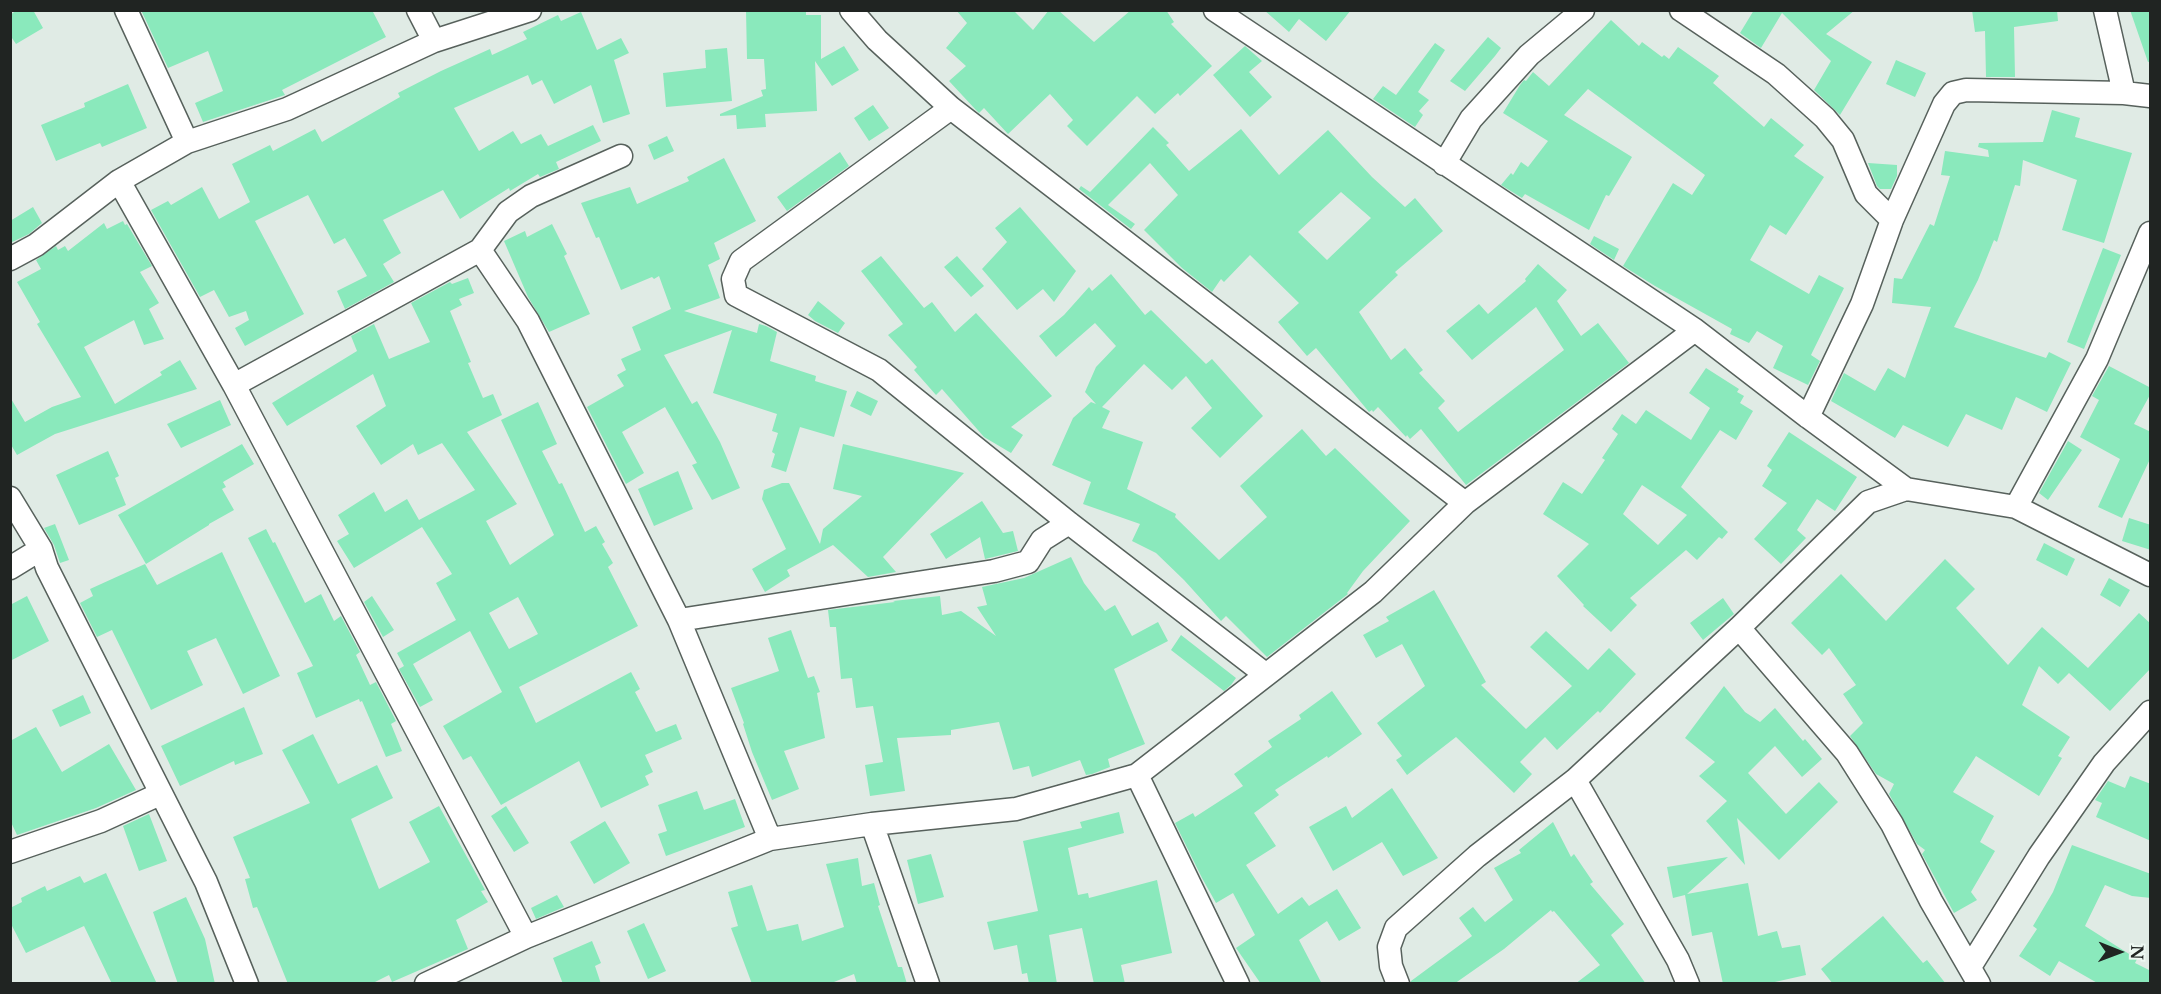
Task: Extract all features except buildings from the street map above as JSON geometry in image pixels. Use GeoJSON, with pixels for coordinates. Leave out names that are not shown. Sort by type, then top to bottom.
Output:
{"type":"FeatureCollection","features":[{"type":"Feature","properties":{"kind":"street"},"geometry":{"type":"LineString","coordinates":[[126,10],[187,142]]}},
{"type":"Feature","properties":{"kind":"street"},"geometry":{"type":"LineString","coordinates":[[418,10],[434,41]]}},
{"type":"Feature","properties":{"kind":"street"},"geometry":{"type":"LineString","coordinates":[[10,260],[36,245],[119,182],[187,142],[287,109],[434,41],[530,10]]}},
{"type":"Feature","properties":{"kind":"street"},"geometry":{"type":"LineString","coordinates":[[851,10],[877,40],[951,108],[1465,503]]}},
{"type":"Feature","properties":{"kind":"street"},"geometry":{"type":"LineString","coordinates":[[1215,10],[1695,330],[1906,489],[2016,507],[2151,575]]}},
{"type":"Feature","properties":{"kind":"street"},"geometry":{"type":"LineString","coordinates":[[1444,164],[1471,118],[1529,55],[1584,10]]}},
{"type":"Feature","properties":{"kind":"street"},"geometry":{"type":"LineString","coordinates":[[1681,10],[1776,75],[1825,118],[1843,140],[1866,194],[1892,220]]}},
{"type":"Feature","properties":{"kind":"street"},"geometry":{"type":"LineString","coordinates":[[2105,10],[2124,93]]}},
{"type":"Feature","properties":{"kind":"street"},"geometry":{"type":"LineString","coordinates":[[1808,417],[1862,304],[1892,220],[1944,104],[1953,93],[1965,90],[2124,93],[2151,96]]}},
{"type":"Feature","properties":{"kind":"street"},"geometry":{"type":"LineString","coordinates":[[951,108],[741,261],[733,279],[736,294],[879,370],[1069,523],[1266,674]]}},
{"type":"Feature","properties":{"kind":"street"},"geometry":{"type":"LineString","coordinates":[[234,385],[480,250],[508,212],[531,196],[621,156]]}},
{"type":"Feature","properties":{"kind":"street"},"geometry":{"type":"LineString","coordinates":[[119,182],[234,385],[526,938]]}},
{"type":"Feature","properties":{"kind":"street"},"geometry":{"type":"LineString","coordinates":[[2016,507],[2143,275],[2151,233]]}},
{"type":"Feature","properties":{"kind":"street"},"geometry":{"type":"LineString","coordinates":[[480,250],[528,321],[679,620],[770,839]]}},
{"type":"Feature","properties":{"kind":"street"},"geometry":{"type":"LineString","coordinates":[[426,984],[526,938],[770,839],[872,824],[1016,809],[1137,775],[1373,592],[1465,503],[1695,330]]}},
{"type":"Feature","properties":{"kind":"street"},"geometry":{"type":"LineString","coordinates":[[1398,984],[1391,966],[1389,947],[1396,928],[1477,856],[1575,780],[1738,628],[1868,502],[1906,489]]}},
{"type":"Feature","properties":{"kind":"street"},"geometry":{"type":"LineString","coordinates":[[10,498],[41,549],[47,568],[206,882],[247,984]]}},
{"type":"Feature","properties":{"kind":"street"},"geometry":{"type":"LineString","coordinates":[[679,620],[994,571],[1028,562],[1041,540],[1069,523]]}},
{"type":"Feature","properties":{"kind":"street"},"geometry":{"type":"LineString","coordinates":[[10,568],[41,549]]}},
{"type":"Feature","properties":{"kind":"street"},"geometry":{"type":"LineString","coordinates":[[1738,628],[1847,753],[1892,824],[1931,901],[1974,975]]}},
{"type":"Feature","properties":{"kind":"street"},"geometry":{"type":"LineString","coordinates":[[1974,975],[2039,856],[2104,763],[2151,712]]}},
{"type":"Feature","properties":{"kind":"street"},"geometry":{"type":"LineString","coordinates":[[1137,775],[1238,984]]}},
{"type":"Feature","properties":{"kind":"street"},"geometry":{"type":"LineString","coordinates":[[1575,780],[1678,960],[1688,984]]}},
{"type":"Feature","properties":{"kind":"street"},"geometry":{"type":"LineString","coordinates":[[10,852],[101,821],[160,794]]}},
{"type":"Feature","properties":{"kind":"street"},"geometry":{"type":"LineString","coordinates":[[872,824],[928,984]]}}]}
